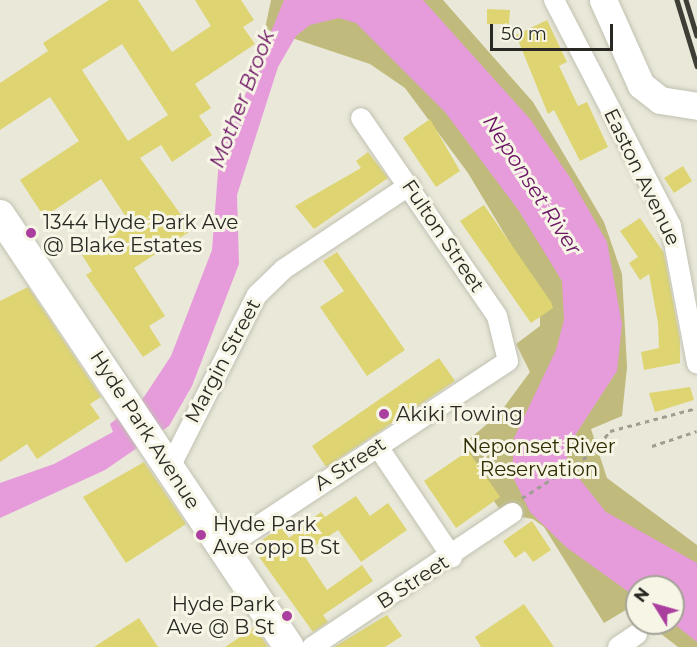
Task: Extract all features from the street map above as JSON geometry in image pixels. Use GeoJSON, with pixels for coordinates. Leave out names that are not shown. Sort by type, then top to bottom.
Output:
{"type":"FeatureCollection","features":[{"type":"Feature","properties":{"kind":"main road","name":"Hyde Park Avenue"},"geometry":{"type":"LineString","coordinates":[[0,215],[289,647]]}},
{"type":"Feature","properties":{"kind":"street","name":"Easton Avenue"},"geometry":{"type":"LineString","coordinates":[[554,0],[671,225],[697,364]]}},
{"type":"Feature","properties":{"kind":"street"},"geometry":{"type":"LineString","coordinates":[[603,0],[641,86],[654,97],[688,106]]}},
{"type":"Feature","properties":{"kind":"street","name":"Fulton Street"},"geometry":{"type":"LineString","coordinates":[[361,118],[410,184],[497,316],[508,361]]}},
{"type":"Feature","properties":{"kind":"street","name":"Margin Street"},"geometry":{"type":"LineString","coordinates":[[164,458],[257,295],[284,269],[410,184]]}},
{"type":"Feature","properties":{"kind":"street","name":"A Street"},"geometry":{"type":"LineString","coordinates":[[223,549],[508,361]]}},
{"type":"Feature","properties":{"kind":"street"},"geometry":{"type":"LineString","coordinates":[[378,447],[452,557]]}},
{"type":"Feature","properties":{"kind":"street","name":"B Street"},"geometry":{"type":"LineString","coordinates":[[312,647],[452,557],[513,508]]}},
{"type":"Feature","properties":{"kind":"street"},"geometry":{"type":"LineString","coordinates":[[618,647],[636,635]]}},
{"type":"Feature","properties":{"kind":"path"},"geometry":{"type":"LineString","coordinates":[[513,508],[594,452],[610,431],[697,408]]}},
{"type":"Feature","properties":{"kind":"path"},"geometry":{"type":"LineString","coordinates":[[652,446],[697,431]]}},
{"type":"Feature","properties":{"kind":"green space","name":"Neponset River Reservation"},"geometry":{"type":"Polygon","coordinates":[[[271,0],[443,0],[533,102],[604,222],[622,274],[627,367],[622,416],[591,429],[607,478],[697,545],[697,647],[678,647],[662,635],[685,635],[685,575],[625,575],[625,610],[604,623],[544,527],[533,519],[503,514],[461,446],[499,414],[530,372],[516,344],[540,326],[540,293],[468,173],[405,88],[370,64],[265,29],[271,0]]]}},
{"type":"Feature","properties":{"kind":"water","name":"Neponset River Reservation"},"geometry":{"type":"Polygon","coordinates":[[[284,0],[423,0],[530,119],[571,179],[607,242],[622,324],[617,371],[570,443],[566,462],[606,512],[697,563],[697,642],[685,632],[685,575],[625,575],[625,589],[566,547],[530,512],[512,475],[514,438],[556,350],[564,320],[562,281],[519,211],[445,112],[356,23],[339,18],[310,25],[296,36],[278,67],[237,195],[239,264],[192,386],[169,426],[105,470],[0,518],[0,483],[54,464],[113,432],[110,424],[144,397],[171,356],[212,250],[219,159],[284,0]]]}},
{"type":"Feature","properties":{"kind":"building"},"geometry":{"type":"Polygon","coordinates":[[[109,0],[138,0],[172,52],[211,26],[195,0],[241,0],[254,20],[243,27],[255,44],[195,84],[211,108],[199,116],[212,135],[172,162],[161,145],[140,158],[192,230],[134,268],[165,316],[149,326],[161,345],[143,357],[86,275],[92,271],[82,255],[130,223],[101,179],[44,217],[20,180],[79,141],[50,97],[0,130],[0,83],[48,51],[43,43],[109,0]],[[122,44],[82,70],[128,141],[168,115],[122,44]]]}},
{"type":"Feature","properties":{"kind":"building"},"geometry":{"type":"Polygon","coordinates":[[[487,9],[510,10],[509,24],[487,24],[487,9]]]}},
{"type":"Feature","properties":{"kind":"building"},"geometry":{"type":"Polygon","coordinates":[[[547,20],[567,62],[559,66],[578,106],[587,102],[608,147],[580,161],[554,110],[548,114],[516,35],[547,20]]]}},
{"type":"Feature","properties":{"kind":"building"},"geometry":{"type":"Polygon","coordinates":[[[430,119],[460,171],[436,187],[403,138],[430,119]]]}},
{"type":"Feature","properties":{"kind":"building"},"geometry":{"type":"Polygon","coordinates":[[[368,152],[388,178],[314,229],[295,206],[361,168],[356,161],[368,152]]]}},
{"type":"Feature","properties":{"kind":"building"},"geometry":{"type":"Polygon","coordinates":[[[683,166],[692,181],[674,193],[664,178],[683,166]]]}},
{"type":"Feature","properties":{"kind":"building"},"geometry":{"type":"Polygon","coordinates":[[[484,205],[551,302],[553,308],[531,323],[460,221],[484,205]]]}},
{"type":"Feature","properties":{"kind":"building"},"geometry":{"type":"Polygon","coordinates":[[[640,218],[664,253],[680,339],[680,363],[644,370],[641,352],[659,348],[658,323],[649,274],[640,280],[629,263],[638,257],[620,231],[640,218]]]}},
{"type":"Feature","properties":{"kind":"building"},"geometry":{"type":"Polygon","coordinates":[[[337,252],[405,350],[367,376],[320,307],[344,291],[323,261],[337,252]]]}},
{"type":"Feature","properties":{"kind":"building"},"geometry":{"type":"Polygon","coordinates":[[[28,287],[101,397],[90,404],[100,418],[37,459],[27,444],[0,462],[0,301],[28,287]]]}},
{"type":"Feature","properties":{"kind":"building","name":"Akiki Towing"},"geometry":{"type":"Polygon","coordinates":[[[439,358],[455,381],[326,467],[312,446],[439,358]]]}},
{"type":"Feature","properties":{"kind":"building"},"geometry":{"type":"Polygon","coordinates":[[[690,387],[694,400],[655,412],[649,393],[690,387]]]}},
{"type":"Feature","properties":{"kind":"building"},"geometry":{"type":"Polygon","coordinates":[[[468,451],[500,497],[456,528],[424,481],[468,451]]]}},
{"type":"Feature","properties":{"kind":"building"},"geometry":{"type":"Polygon","coordinates":[[[144,462],[186,524],[126,563],[83,497],[144,462]]]}},
{"type":"Feature","properties":{"kind":"building"},"geometry":{"type":"Polygon","coordinates":[[[356,496],[370,516],[388,503],[407,530],[361,562],[338,530],[303,554],[327,590],[362,565],[373,581],[323,615],[328,622],[313,632],[252,547],[281,527],[289,538],[321,512],[325,517],[356,496]]]}},
{"type":"Feature","properties":{"kind":"building"},"geometry":{"type":"Polygon","coordinates":[[[532,521],[551,550],[533,562],[525,551],[515,558],[503,541],[532,521]]]}},
{"type":"Feature","properties":{"kind":"building"},"geometry":{"type":"Polygon","coordinates":[[[524,604],[554,647],[481,647],[475,637],[524,604]]]}},
{"type":"Feature","properties":{"kind":"building"},"geometry":{"type":"Polygon","coordinates":[[[387,615],[402,636],[385,647],[334,647],[387,615]]]}},
{"type":"Feature","properties":{"kind":"building"},"geometry":{"type":"Polygon","coordinates":[[[139,618],[158,647],[94,647],[139,618]]]}},
{"type":"Feature","properties":{"kind":"building"},"geometry":{"type":"Polygon","coordinates":[[[255,627],[268,647],[225,647],[255,627]]]}},
{"type":"Feature","properties":{"kind":"railway"},"geometry":{"type":"LineString","coordinates":[[677,0],[697,66]]}},
{"type":"Feature","properties":{"kind":"railway"},"geometry":{"type":"LineString","coordinates":[[686,0],[697,35]]}},
{"type":"Feature","properties":{"kind":"place","name":"1344 Hyde Park Ave @ Blake Estates"},"geometry":{"type":"Point","coordinates":[31,233]}},
{"type":"Feature","properties":{"kind":"place","name":"Akiki Towing"},"geometry":{"type":"Point","coordinates":[384,414]}},
{"type":"Feature","properties":{"kind":"place","name":"Hyde Park Ave opp B St"},"geometry":{"type":"Point","coordinates":[201,535]}},
{"type":"Feature","properties":{"kind":"place","name":"Hyde Park Ave @ B St"},"geometry":{"type":"Point","coordinates":[287,616]}},
{"type":"Feature","properties":{"kind":"water label","name":"Mother Brook"},"geometry":{"type":"Point","coordinates":[242,99]}},
{"type":"Feature","properties":{"kind":"water label","name":"Neponset River"},"geometry":{"type":"Point","coordinates":[532,185]}}]}
